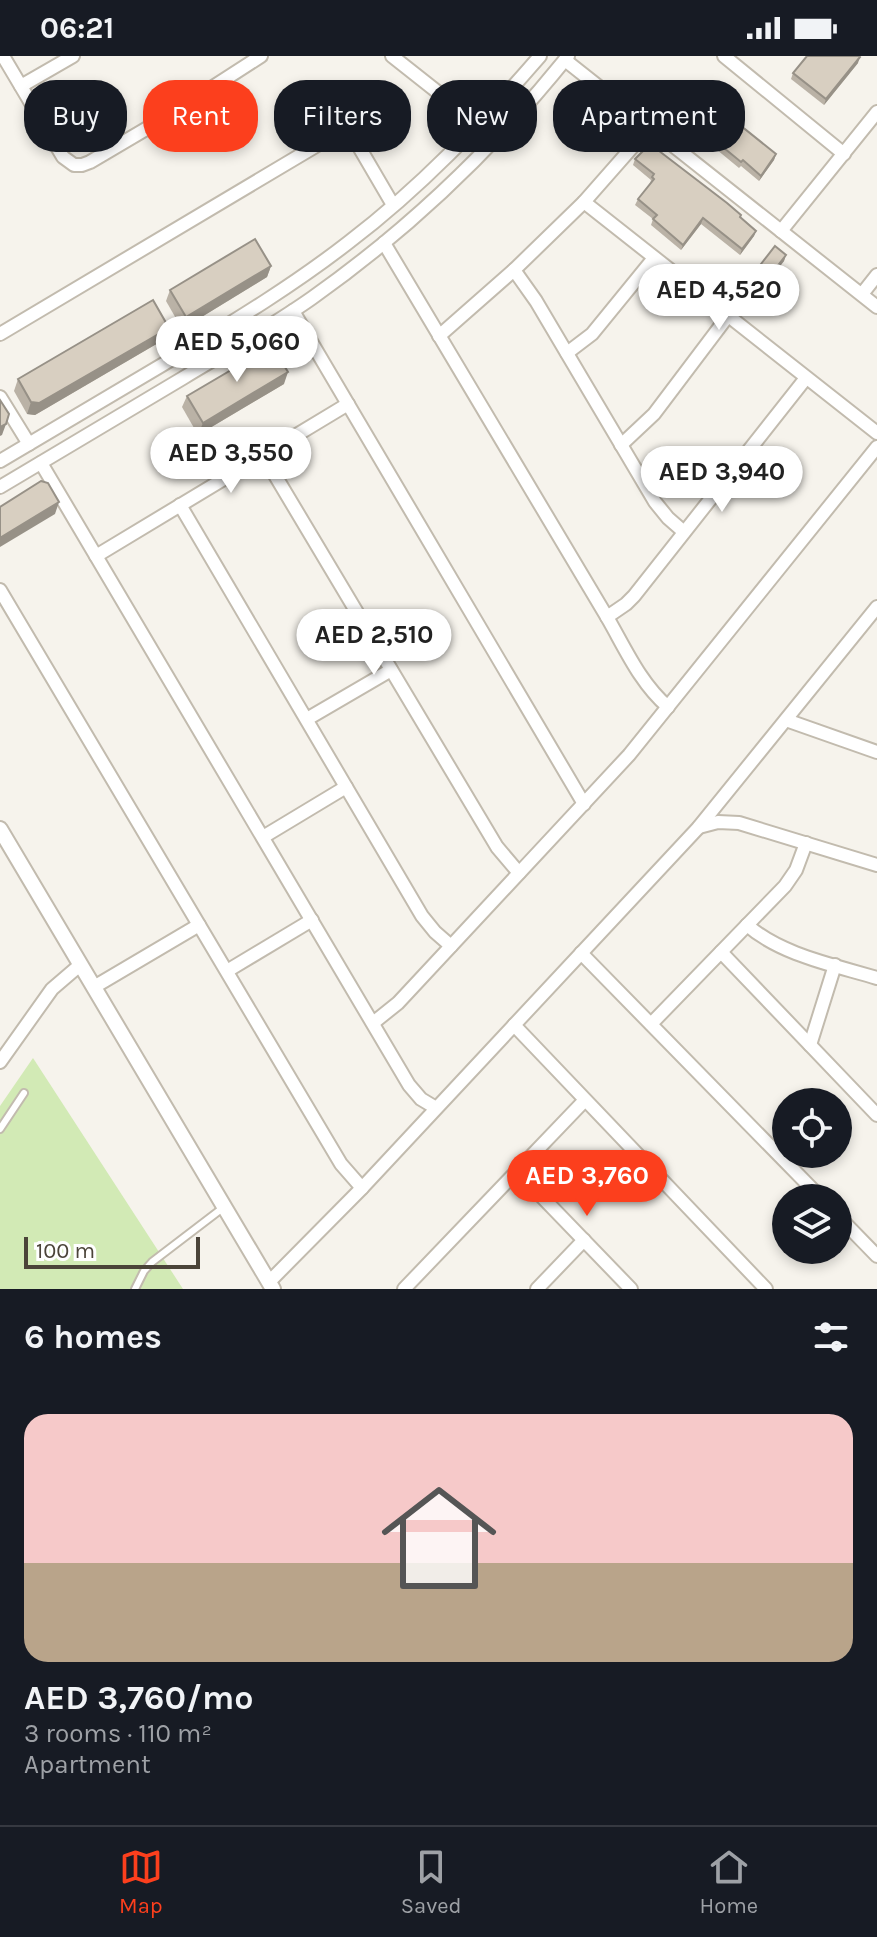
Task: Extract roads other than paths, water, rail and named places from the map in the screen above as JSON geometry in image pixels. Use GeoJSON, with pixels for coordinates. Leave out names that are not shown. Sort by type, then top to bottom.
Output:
{"type":"FeatureCollection","features":[{"type":"Feature","properties":{"kind":"street"},"geometry":{"type":"LineString","coordinates":[[3,56],[63,157],[70,163],[82,165],[168,116],[261,56]]}},
{"type":"Feature","properties":{"kind":"street"},"geometry":{"type":"LineString","coordinates":[[21,86],[73,56]]}},
{"type":"Feature","properties":{"kind":"street"},"geometry":{"type":"LineString","coordinates":[[518,80],[540,56]]}},
{"type":"Feature","properties":{"kind":"street"},"geometry":{"type":"LineString","coordinates":[[724,56],[844,154]]}},
{"type":"Feature","properties":{"kind":"street"},"geometry":{"type":"LineString","coordinates":[[395,57],[427,83]]}},
{"type":"Feature","properties":{"kind":"street"},"geometry":{"type":"LineString","coordinates":[[0,487],[293,311],[384,243],[452,182],[567,58],[593,80]]}},
{"type":"Feature","properties":{"kind":"street"},"geometry":{"type":"LineString","coordinates":[[781,231],[877,112]]}},
{"type":"Feature","properties":{"kind":"street"},"geometry":{"type":"LineString","coordinates":[[0,334],[336,134],[346,134],[355,140],[393,205]]}},
{"type":"Feature","properties":{"kind":"street"},"geometry":{"type":"LineString","coordinates":[[0,461],[259,306],[322,263],[393,205],[451,152]]}},
{"type":"Feature","properties":{"kind":"street"},"geometry":{"type":"LineString","coordinates":[[439,336],[514,270],[584,202],[628,152]]}},
{"type":"Feature","properties":{"kind":"street"},"geometry":{"type":"LineString","coordinates":[[681,152],[877,307]]}},
{"type":"Feature","properties":{"kind":"street"},"geometry":{"type":"LineString","coordinates":[[438,165],[452,182]]}},
{"type":"Feature","properties":{"kind":"street"},"geometry":{"type":"LineString","coordinates":[[584,202],[877,433]]}},
{"type":"Feature","properties":{"kind":"street"},"geometry":{"type":"LineString","coordinates":[[384,243],[647,685],[668,707]]}},
{"type":"Feature","properties":{"kind":"street"},"geometry":{"type":"LineString","coordinates":[[567,353],[592,334],[654,258]]}},
{"type":"Feature","properties":{"kind":"street"},"geometry":{"type":"LineString","coordinates":[[514,270],[661,510],[684,532]]}},
{"type":"Feature","properties":{"kind":"street"},"geometry":{"type":"LineString","coordinates":[[862,294],[877,275]]}},
{"type":"Feature","properties":{"kind":"street"},"geometry":{"type":"LineString","coordinates":[[293,311],[584,804]]}},
{"type":"Feature","properties":{"kind":"street"},"geometry":{"type":"LineString","coordinates":[[621,445],[654,414],[728,316]]}},
{"type":"Feature","properties":{"kind":"street"},"geometry":{"type":"LineString","coordinates":[[607,617],[634,596],[806,378]]}},
{"type":"Feature","properties":{"kind":"street"},"geometry":{"type":"LineString","coordinates":[[0,397],[29,444]]}},
{"type":"Feature","properties":{"kind":"street"},"geometry":{"type":"LineString","coordinates":[[96,556],[348,404]]}},
{"type":"Feature","properties":{"kind":"street"},"geometry":{"type":"LineString","coordinates":[[373,1023],[398,1003],[636,747],[877,447]]}},
{"type":"Feature","properties":{"kind":"street"},"geometry":{"type":"LineString","coordinates":[[263,455],[497,847],[519,873]]}},
{"type":"Feature","properties":{"kind":"street"},"geometry":{"type":"LineString","coordinates":[[41,463],[414,1092],[436,1108]]}},
{"type":"Feature","properties":{"kind":"street"},"geometry":{"type":"LineString","coordinates":[[180,505],[422,916],[451,946]]}},
{"type":"Feature","properties":{"kind":"street"},"geometry":{"type":"LineString","coordinates":[[0,590],[341,1164],[362,1188]]}},
{"type":"Feature","properties":{"kind":"street"},"geometry":{"type":"LineString","coordinates":[[0,829],[271,1285],[698,828],[877,607]]}},
{"type":"Feature","properties":{"kind":"street"},"geometry":{"type":"LineString","coordinates":[[307,719],[391,670]]}},
{"type":"Feature","properties":{"kind":"street"},"geometry":{"type":"LineString","coordinates":[[786,720],[877,752]]}},
{"type":"Feature","properties":{"kind":"street"},"geometry":{"type":"LineString","coordinates":[[263,837],[346,787]]}},
{"type":"Feature","properties":{"kind":"street"},"geometry":{"type":"LineString","coordinates":[[698,828],[718,822],[739,823],[877,865]]}},
{"type":"Feature","properties":{"kind":"street"},"geometry":{"type":"LineString","coordinates":[[651,1024],[791,878],[801,861],[806,843]]}},
{"type":"Feature","properties":{"kind":"street"},"geometry":{"type":"LineString","coordinates":[[227,971],[312,920]]}},
{"type":"Feature","properties":{"kind":"street"},"geometry":{"type":"LineString","coordinates":[[94,987],[199,925]]}},
{"type":"Feature","properties":{"kind":"street"},"geometry":{"type":"LineString","coordinates":[[747,925],[777,946],[877,978]]}},
{"type":"Feature","properties":{"kind":"street"},"geometry":{"type":"LineString","coordinates":[[721,952],[877,1115]]}},
{"type":"Feature","properties":{"kind":"street"},"geometry":{"type":"LineString","coordinates":[[581,953],[807,1184]]}},
{"type":"Feature","properties":{"kind":"street"},"geometry":{"type":"LineString","coordinates":[[0,1062],[52,989],[80,965]]}},
{"type":"Feature","properties":{"kind":"street"},"geometry":{"type":"LineString","coordinates":[[810,1045],[835,965]]}},
{"type":"Feature","properties":{"kind":"street"},"geometry":{"type":"LineString","coordinates":[[514,1025],[766,1289]]}},
{"type":"Feature","properties":{"kind":"street"},"geometry":{"type":"LineString","coordinates":[[407,1288],[585,1100]]}},
{"type":"Feature","properties":{"kind":"street"},"geometry":{"type":"LineString","coordinates":[[517,1171],[631,1289]]}},
{"type":"Feature","properties":{"kind":"street"},"geometry":{"type":"LineString","coordinates":[[852,1230],[877,1256]]}},
{"type":"Feature","properties":{"kind":"street"},"geometry":{"type":"LineString","coordinates":[[537,1289],[584,1240]]}},
{"type":"Feature","properties":{"kind":"lane"},"geometry":{"type":"LineString","coordinates":[[0,1129],[24,1093]]}},
{"type":"Feature","properties":{"kind":"lane"},"geometry":{"type":"LineString","coordinates":[[135,1289],[152,1262],[224,1207]]}}]}
